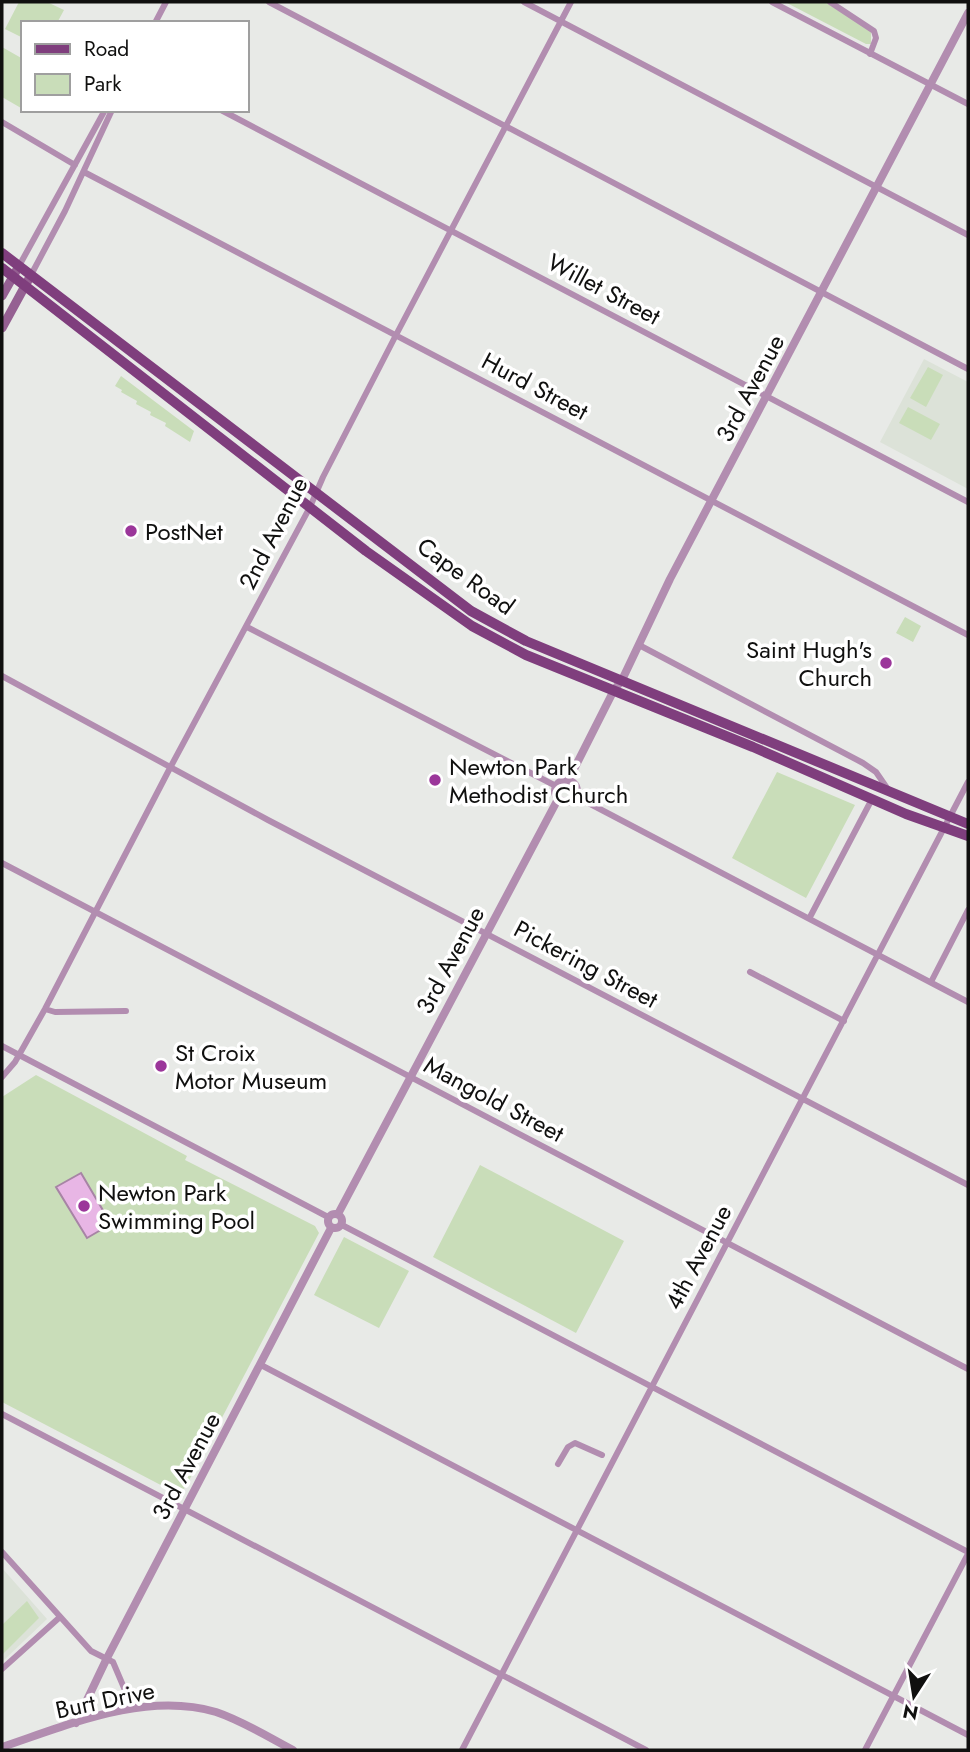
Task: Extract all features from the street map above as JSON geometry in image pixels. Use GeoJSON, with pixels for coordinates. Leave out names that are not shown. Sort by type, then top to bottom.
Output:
{"type":"FeatureCollection","features":[{"type":"Feature","properties":{"kind":"main road","name":"Cape Road"},"geometry":{"type":"LineString","coordinates":[[2,253],[471,611],[493,625],[968,824]]}},
{"type":"Feature","properties":{"kind":"main road"},"geometry":{"type":"LineString","coordinates":[[2,296],[19,266]]}},
{"type":"Feature","properties":{"kind":"main road","name":"Cape Road"},"geometry":{"type":"LineString","coordinates":[[2,268],[366,551],[471,626],[526,655],[872,799],[968,836]]}},
{"type":"Feature","properties":{"kind":"main road"},"geometry":{"type":"LineString","coordinates":[[2,328],[31,275]]}},
{"type":"Feature","properties":{"kind":"street"},"geometry":{"type":"LineString","coordinates":[[156,21],[166,2]]}},
{"type":"Feature","properties":{"kind":"street"},"geometry":{"type":"LineString","coordinates":[[269,2],[968,369]]}},
{"type":"Feature","properties":{"kind":"street"},"geometry":{"type":"LineString","coordinates":[[524,2],[968,235]]}},
{"type":"Feature","properties":{"kind":"street","name":"2nd Avenue"},"geometry":{"type":"LineString","coordinates":[[2,1077],[19,1055],[45,1009],[310,507],[396,335],[571,2]]}},
{"type":"Feature","properties":{"kind":"street"},"geometry":{"type":"LineString","coordinates":[[772,2],[968,104]]}},
{"type":"Feature","properties":{"kind":"street"},"geometry":{"type":"LineString","coordinates":[[830,2],[874,31],[876,38],[870,54]]}},
{"type":"Feature","properties":{"kind":"street","name":"3rd Avenue"},"geometry":{"type":"LineString","coordinates":[[568,781],[614,690],[622,680],[670,579],[968,13]]}},
{"type":"Feature","properties":{"kind":"street"},"geometry":{"type":"LineString","coordinates":[[19,266],[104,112]]}},
{"type":"Feature","properties":{"kind":"street"},"geometry":{"type":"LineString","coordinates":[[31,275],[84,172],[111,112]]}},
{"type":"Feature","properties":{"kind":"street","name":"Willet Street"},"geometry":{"type":"LineString","coordinates":[[225,112],[968,502]]}},
{"type":"Feature","properties":{"kind":"street"},"geometry":{"type":"LineString","coordinates":[[2,122],[75,164]]}},
{"type":"Feature","properties":{"kind":"street","name":"Hurd Street"},"geometry":{"type":"LineString","coordinates":[[84,172],[968,635]]}},
{"type":"Feature","properties":{"kind":"street"},"geometry":{"type":"LineString","coordinates":[[247,626],[556,786]]}},
{"type":"Feature","properties":{"kind":"street"},"geometry":{"type":"LineString","coordinates":[[639,645],[876,771],[890,792]]}},
{"type":"Feature","properties":{"kind":"street","name":"Pickering Street"},"geometry":{"type":"LineString","coordinates":[[2,676],[170,768],[968,1185]]}},
{"type":"Feature","properties":{"kind":"street"},"geometry":{"type":"LineString","coordinates":[[568,781],[575,787],[575,796],[567,802],[558,799],[556,786],[568,781]]}},
{"type":"Feature","properties":{"kind":"street","name":"4th Avenue"},"geometry":{"type":"LineString","coordinates":[[462,1750],[968,782]]}},
{"type":"Feature","properties":{"kind":"street"},"geometry":{"type":"LineString","coordinates":[[575,796],[968,1002]]}},
{"type":"Feature","properties":{"kind":"street","name":"3rd Avenue"},"geometry":{"type":"LineString","coordinates":[[338,1214],[558,799]]}},
{"type":"Feature","properties":{"kind":"street"},"geometry":{"type":"LineString","coordinates":[[810,917],[872,799]]}},
{"type":"Feature","properties":{"kind":"street","name":"Mangold Street"},"geometry":{"type":"LineString","coordinates":[[2,863],[968,1369]]}},
{"type":"Feature","properties":{"kind":"street"},"geometry":{"type":"LineString","coordinates":[[931,982],[968,910]]}},
{"type":"Feature","properties":{"kind":"street"},"geometry":{"type":"LineString","coordinates":[[751,972],[844,1021]]}},
{"type":"Feature","properties":{"kind":"street"},"geometry":{"type":"LineString","coordinates":[[45,1009],[55,1012],[126,1011]]}},
{"type":"Feature","properties":{"kind":"street"},"geometry":{"type":"LineString","coordinates":[[2,1046],[328,1217],[338,1214],[342,1224]]}},
{"type":"Feature","properties":{"kind":"street"},"geometry":{"type":"LineString","coordinates":[[328,1217],[331,1228],[342,1224]]}},
{"type":"Feature","properties":{"kind":"street"},"geometry":{"type":"LineString","coordinates":[[342,1224],[968,1553],[865,1750]]}},
{"type":"Feature","properties":{"kind":"street","name":"3rd Avenue"},"geometry":{"type":"LineString","coordinates":[[76,1723],[107,1658],[331,1228]]}},
{"type":"Feature","properties":{"kind":"street"},"geometry":{"type":"LineString","coordinates":[[261,1365],[968,1735]]}},
{"type":"Feature","properties":{"kind":"street"},"geometry":{"type":"LineString","coordinates":[[2,1414],[646,1750]]}},
{"type":"Feature","properties":{"kind":"street"},"geometry":{"type":"LineString","coordinates":[[558,1464],[568,1447],[575,1443],[603,1455]]}},
{"type":"Feature","properties":{"kind":"street"},"geometry":{"type":"LineString","coordinates":[[2,1552],[91,1651],[107,1658],[116,1666],[134,1709]]}},
{"type":"Feature","properties":{"kind":"street"},"geometry":{"type":"LineString","coordinates":[[2,1669],[60,1617]]}},
{"type":"Feature","properties":{"kind":"street","name":"Burt Drive"},"geometry":{"type":"LineString","coordinates":[[2,1747],[76,1723],[134,1709],[177,1706],[205,1710],[236,1720],[293,1750]]}},
{"type":"Feature","properties":{"kind":"shaded area"},"geometry":{"type":"Polygon","coordinates":[[[924,359],[968,382],[968,489],[880,442],[924,359]]]}},
{"type":"Feature","properties":{"kind":"shaded area","name":"Newton Park Swimming Pool"},"geometry":{"type":"Polygon","coordinates":[[[81,1173],[111,1224],[87,1238],[56,1187],[81,1173]]]}},
{"type":"Feature","properties":{"kind":"shaded area"},"geometry":{"type":"Polygon","coordinates":[[[2,1568],[47,1619],[2,1662],[2,1568]]]}},
{"type":"Feature","properties":{"kind":"green space"},"geometry":{"type":"Polygon","coordinates":[[[19,2],[47,2],[64,10],[58,21],[21,21],[21,37],[5,29],[19,2]]]}},
{"type":"Feature","properties":{"kind":"green space"},"geometry":{"type":"Polygon","coordinates":[[[785,2],[825,2],[871,31],[871,44],[866,44],[785,2]]]}},
{"type":"Feature","properties":{"kind":"green space"},"geometry":{"type":"Polygon","coordinates":[[[2,47],[21,58],[21,108],[2,97],[2,47]]]}},
{"type":"Feature","properties":{"kind":"green space"},"geometry":{"type":"Polygon","coordinates":[[[928,367],[943,375],[926,407],[910,398],[928,367]]]}},
{"type":"Feature","properties":{"kind":"green space"},"geometry":{"type":"Polygon","coordinates":[[[121,376],[194,431],[190,442],[165,426],[166,423],[150,415],[151,412],[136,404],[137,401],[121,392],[122,390],[115,386],[121,376]]]}},
{"type":"Feature","properties":{"kind":"green space"},"geometry":{"type":"Polygon","coordinates":[[[908,407],[940,424],[931,440],[899,423],[908,407]]]}},
{"type":"Feature","properties":{"kind":"green space"},"geometry":{"type":"Polygon","coordinates":[[[905,617],[921,626],[913,642],[896,633],[905,617]]]}},
{"type":"Feature","properties":{"kind":"green space"},"geometry":{"type":"Polygon","coordinates":[[[777,772],[855,805],[806,898],[732,858],[777,772]]]}},
{"type":"Feature","properties":{"kind":"green space"},"geometry":{"type":"Polygon","coordinates":[[[36,1075],[187,1156],[185,1160],[315,1226],[319,1233],[185,1488],[176,1493],[2,1402],[2,1097],[36,1075]]]}},
{"type":"Feature","properties":{"kind":"green space"},"geometry":{"type":"Polygon","coordinates":[[[480,1165],[624,1241],[576,1333],[433,1257],[480,1165]]]}},
{"type":"Feature","properties":{"kind":"green space"},"geometry":{"type":"Polygon","coordinates":[[[344,1237],[409,1271],[379,1328],[314,1295],[344,1237]]]}},
{"type":"Feature","properties":{"kind":"green space"},"geometry":{"type":"Polygon","coordinates":[[[27,1601],[39,1618],[2,1655],[2,1625],[27,1601]]]}},
{"type":"Feature","properties":{"kind":"place","name":"PostNet"},"geometry":{"type":"Point","coordinates":[131,531]}},
{"type":"Feature","properties":{"kind":"place","name":"Saint Hugh's Church"},"geometry":{"type":"Point","coordinates":[886,663]}},
{"type":"Feature","properties":{"kind":"place","name":"Newton Park Methodist Church"},"geometry":{"type":"Point","coordinates":[435,780]}},
{"type":"Feature","properties":{"kind":"place","name":"St Croix Motor Museum"},"geometry":{"type":"Point","coordinates":[161,1066]}},
{"type":"Feature","properties":{"kind":"place","name":"Newton Park Swimming Pool"},"geometry":{"type":"Point","coordinates":[84,1206]}}]}
